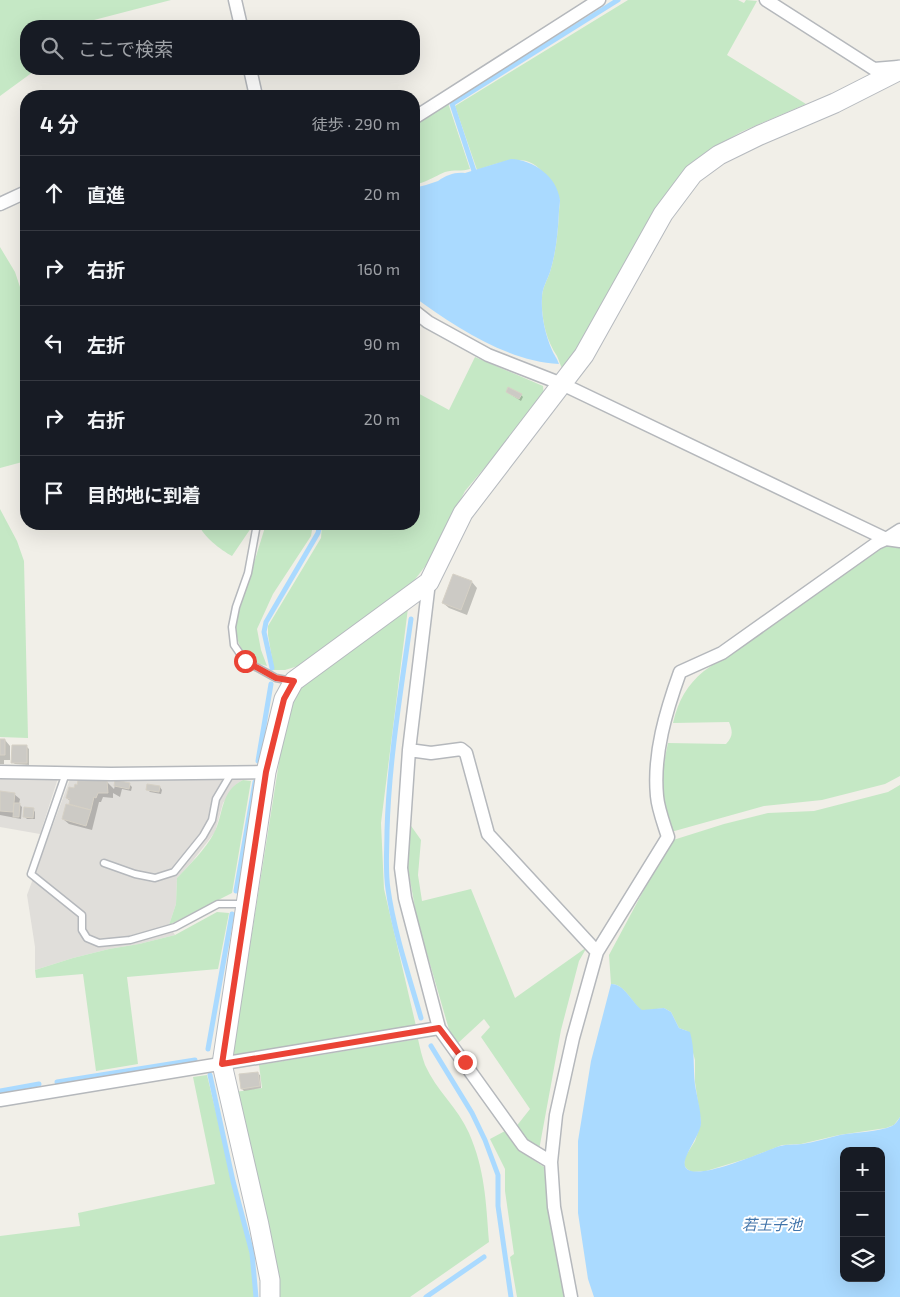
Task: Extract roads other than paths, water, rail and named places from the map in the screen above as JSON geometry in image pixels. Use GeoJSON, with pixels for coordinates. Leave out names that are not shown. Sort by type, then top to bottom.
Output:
{"type":"FeatureCollection","features":[{"type":"Feature","properties":{"kind":"street"},"geometry":{"type":"LineString","coordinates":[[235,0],[240,20]]}},
{"type":"Feature","properties":{"kind":"street"},"geometry":{"type":"LineString","coordinates":[[420,114],[600,0]]}},
{"type":"Feature","properties":{"kind":"street"},"geometry":{"type":"LineString","coordinates":[[766,0],[874,69],[900,69]]}},
{"type":"Feature","properties":{"kind":"street"},"geometry":{"type":"LineString","coordinates":[[551,1162],[523,1145],[439,1028],[405,898],[402,868],[409,750],[429,582],[463,513],[584,355],[663,214],[694,174],[719,155],[760,134],[836,102],[900,69]]}},
{"type":"Feature","properties":{"kind":"street"},"geometry":{"type":"LineString","coordinates":[[251,75],[255,90]]}},
{"type":"Feature","properties":{"kind":"street"},"geometry":{"type":"LineString","coordinates":[[0,204],[20,195]]}},
{"type":"Feature","properties":{"kind":"street"},"geometry":{"type":"LineString","coordinates":[[420,316],[488,355],[562,384],[886,539],[900,541]]}},
{"type":"Feature","properties":{"kind":"street"},"geometry":{"type":"LineString","coordinates":[[571,1297],[554,1207],[551,1162],[556,1115],[572,1038],[597,952],[668,837],[657,797],[656,768],[670,701],[680,672],[722,653],[877,543],[900,530]]}},
{"type":"Feature","properties":{"kind":"street"},"geometry":{"type":"LineString","coordinates":[[270,1297],[270,1280],[222,1064],[266,772],[284,699],[294,681],[429,582]]}},
{"type":"Feature","properties":{"kind":"street"},"geometry":{"type":"LineString","coordinates":[[409,750],[431,753],[461,749],[466,752],[488,834],[597,952]]}},
{"type":"Feature","properties":{"kind":"street"},"geometry":{"type":"LineString","coordinates":[[0,772],[111,774],[266,772]]}},
{"type":"Feature","properties":{"kind":"street"},"geometry":{"type":"LineString","coordinates":[[0,1100],[439,1028]]}},
{"type":"Feature","properties":{"kind":"lane"},"geometry":{"type":"LineString","coordinates":[[257,530],[248,572],[233,620],[234,645],[245,661],[276,678],[294,681]]}},
{"type":"Feature","properties":{"kind":"lane"},"geometry":{"type":"LineString","coordinates":[[104,864],[134,874],[155,878],[174,872],[203,836],[212,820],[216,799],[232,772]]}},
{"type":"Feature","properties":{"kind":"lane"},"geometry":{"type":"LineString","coordinates":[[66,773],[31,874],[82,915],[82,930],[86,938],[100,943],[130,940],[175,927],[218,904],[246,904]]}},
{"type":"Feature","properties":{"kind":"water"},"geometry":{"type":"Polygon","coordinates":[[[511,159],[519,160],[528,162],[543,171],[558,191],[560,200],[555,250],[543,291],[542,304],[547,338],[559,364],[540,362],[501,350],[482,341],[420,301],[420,186],[438,181],[451,174],[465,173],[511,159]]]}},
{"type":"Feature","properties":{"kind":"water","name":"若王子池"},"geometry":{"type":"Polygon","coordinates":[[[611,984],[624,990],[642,1010],[664,1008],[671,1012],[679,1028],[690,1032],[701,1123],[698,1134],[685,1159],[686,1168],[693,1171],[716,1169],[783,1145],[802,1144],[840,1135],[887,1128],[895,1124],[900,1117],[900,1297],[594,1297],[588,1279],[578,1213],[578,1141],[591,1061],[611,984]]]}},
{"type":"Feature","properties":{"kind":"waterway"},"geometry":{"type":"LineString","coordinates":[[474,171],[452,104],[618,0]]}},
{"type":"Feature","properties":{"kind":"waterway"},"geometry":{"type":"LineString","coordinates":[[272,668],[264,632],[266,622],[319,530]]}},
{"type":"Feature","properties":{"kind":"waterway"},"geometry":{"type":"LineString","coordinates":[[411,619],[390,778],[386,867],[394,921],[421,1018]]}},
{"type":"Feature","properties":{"kind":"waterway"},"geometry":{"type":"LineString","coordinates":[[258,761],[271,684]]}},
{"type":"Feature","properties":{"kind":"waterway"},"geometry":{"type":"LineString","coordinates":[[236,891],[255,782]]}},
{"type":"Feature","properties":{"kind":"waterway"},"geometry":{"type":"LineString","coordinates":[[208,1049],[232,914]]}},
{"type":"Feature","properties":{"kind":"waterway"},"geometry":{"type":"LineString","coordinates":[[431,1046],[472,1113],[485,1140],[498,1175],[498,1206],[511,1297]]}},
{"type":"Feature","properties":{"kind":"waterway"},"geometry":{"type":"LineString","coordinates":[[57,1082],[195,1060]]}},
{"type":"Feature","properties":{"kind":"waterway"},"geometry":{"type":"LineString","coordinates":[[210,1075],[233,1181],[252,1253],[256,1297]]}},
{"type":"Feature","properties":{"kind":"waterway"},"geometry":{"type":"LineString","coordinates":[[0,1091],[39,1084]]}},
{"type":"Feature","properties":{"kind":"waterway"},"geometry":{"type":"LineString","coordinates":[[426,1297],[484,1257]]}}]}
